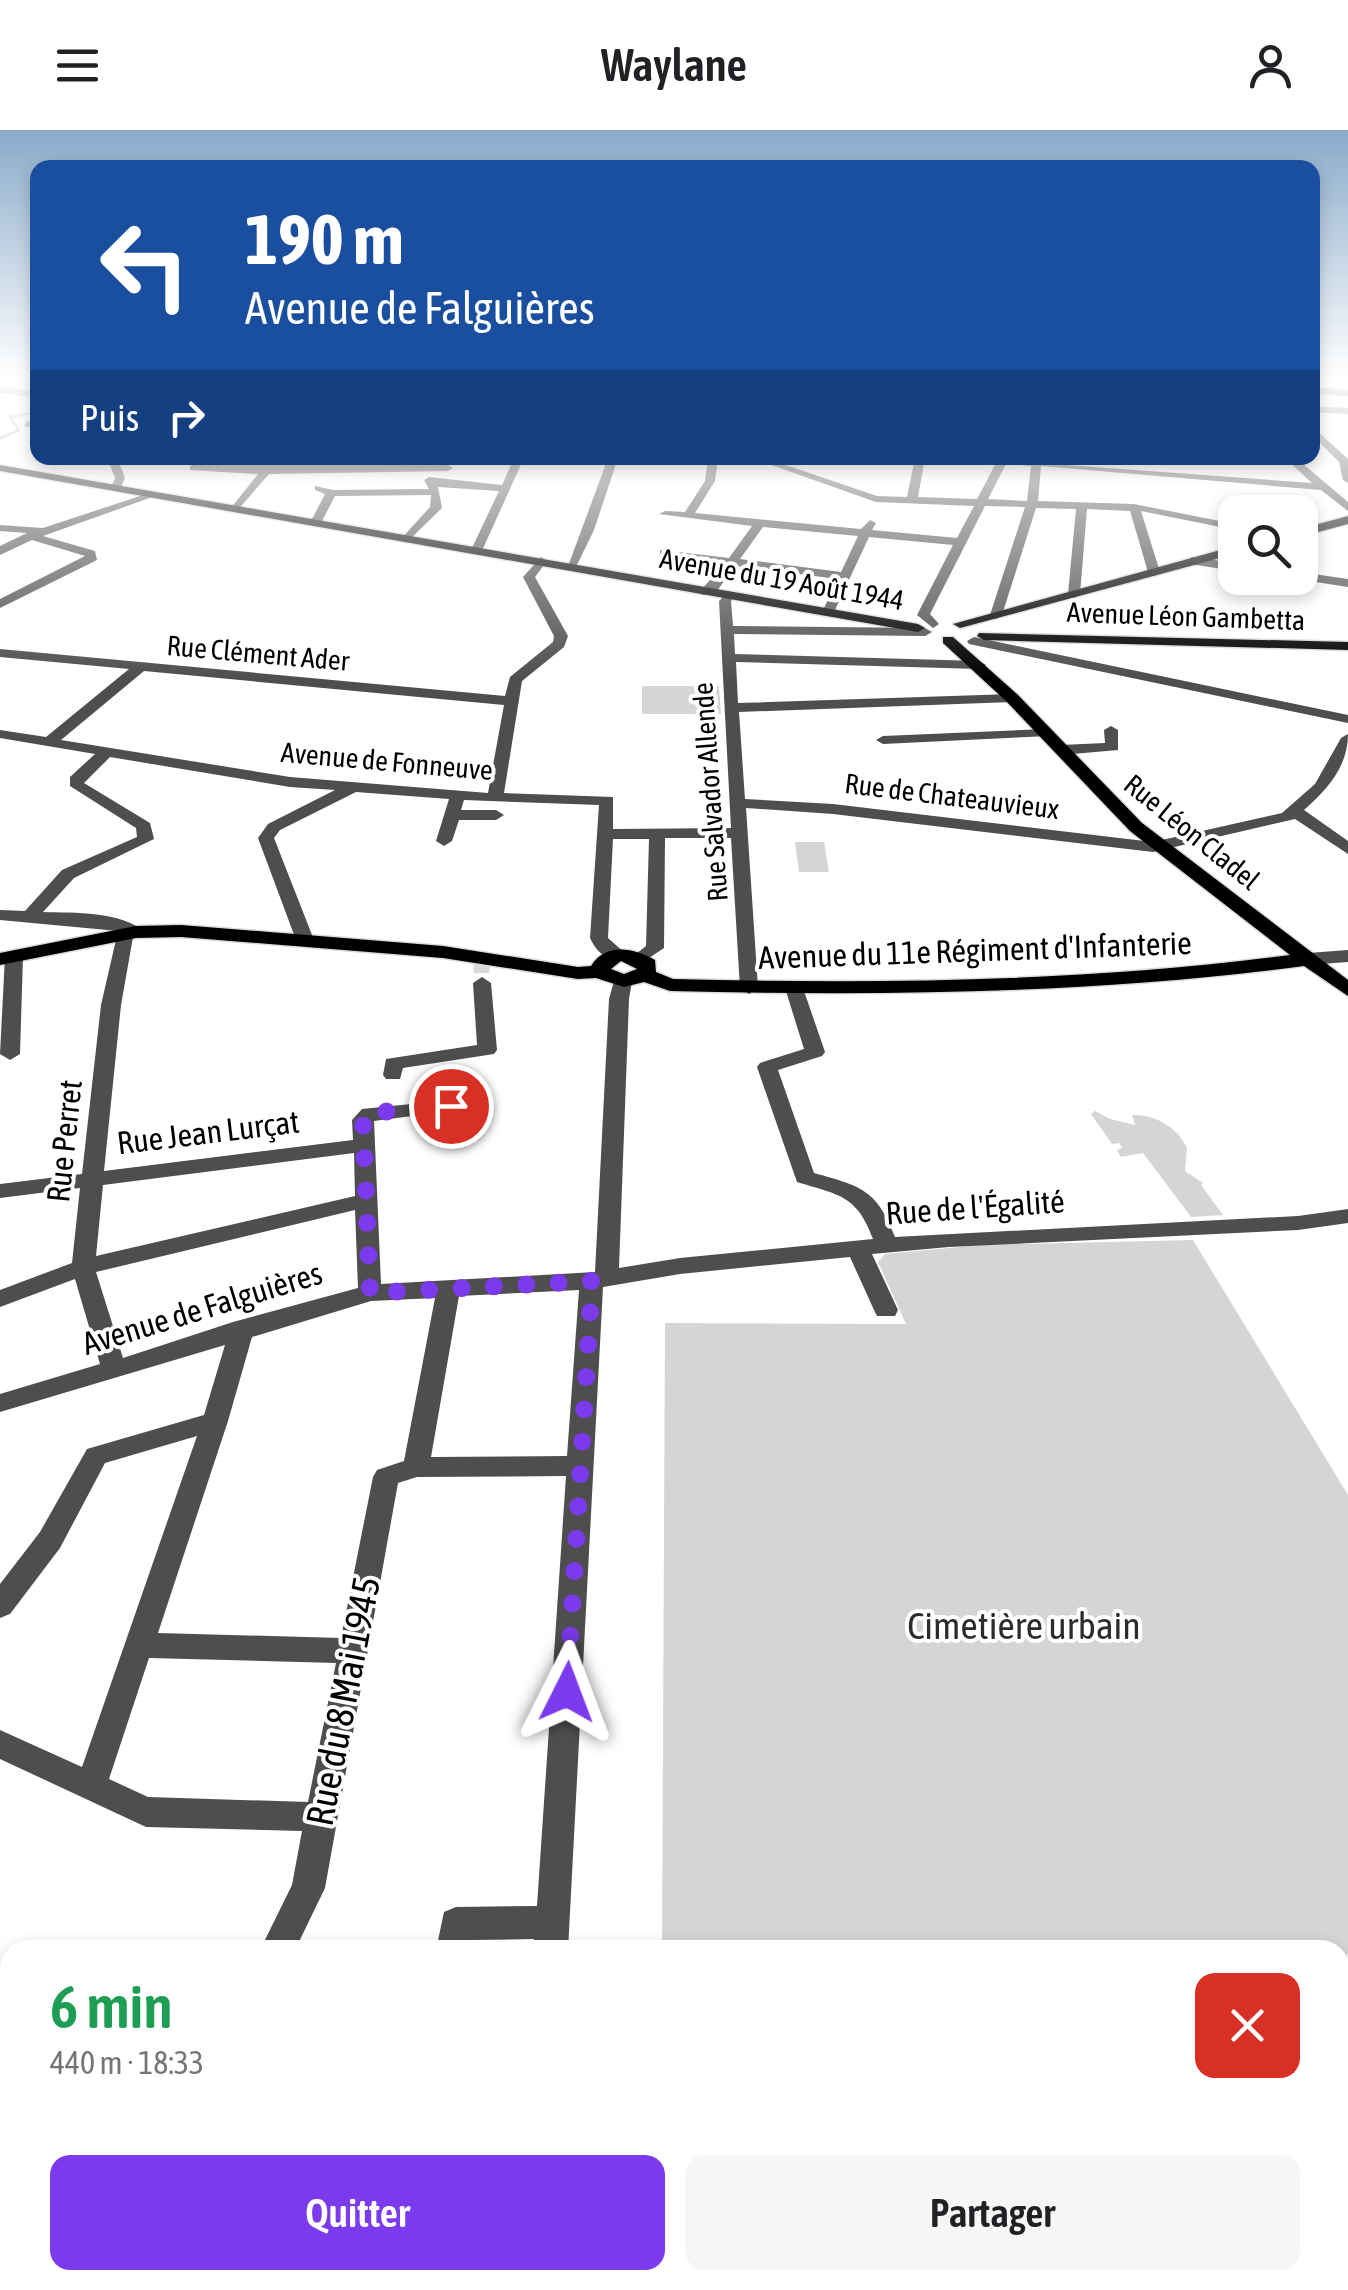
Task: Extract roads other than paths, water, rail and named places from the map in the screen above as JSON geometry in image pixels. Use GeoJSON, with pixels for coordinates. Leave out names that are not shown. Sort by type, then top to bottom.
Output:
{"type":"FeatureCollection","features":[{"type":"Feature","properties":{"kind":"main road","name":"Avenue du 19 Août 1944"},"geometry":{"type":"LineString","coordinates":[[51,477],[924,628]]}},
{"type":"Feature","properties":{"kind":"main road"},"geometry":{"type":"LineString","coordinates":[[1318,528],[1348,520]]}},
{"type":"Feature","properties":{"kind":"main road"},"geometry":{"type":"LineString","coordinates":[[924,628],[960,624],[1218,555]]}},
{"type":"Feature","properties":{"kind":"main road","name":"Avenue du 19 Août 1944"},"geometry":{"type":"LineString","coordinates":[[710,590],[924,628]]}},
{"type":"Feature","properties":{"kind":"main road"},"geometry":{"type":"LineString","coordinates":[[960,624],[977,645]]}},
{"type":"Feature","properties":{"kind":"main road","name":"Rue Léon Cladel"},"geometry":{"type":"LineString","coordinates":[[924,628],[948,640],[977,645],[1012,698],[1114,807],[1348,990]]}},
{"type":"Feature","properties":{"kind":"main road","name":"Avenue Léon Gambetta"},"geometry":{"type":"LineString","coordinates":[[977,645],[1023,636],[1348,646]]}},
{"type":"Feature","properties":{"kind":"main road"},"geometry":{"type":"LineString","coordinates":[[7,958],[131,933],[181,931],[443,952],[578,973],[636,971]]}},
{"type":"Feature","properties":{"kind":"main road"},"geometry":{"type":"LineString","coordinates":[[600,971],[606,960],[618,955],[636,971]]}},
{"type":"Feature","properties":{"kind":"main road","name":"Avenue du 11e Régiment d'Infanterie"},"geometry":{"type":"LineString","coordinates":[[636,971],[670,985],[794,988],[1132,982],[1308,960]]}},
{"type":"Feature","properties":{"kind":"street"},"geometry":{"type":"LineString","coordinates":[[116,488],[120,477]]}},
{"type":"Feature","properties":{"kind":"street"},"geometry":{"type":"LineString","coordinates":[[236,509],[261,477]]}},
{"type":"Feature","properties":{"kind":"street"},"geometry":{"type":"LineString","coordinates":[[318,477],[318,488],[330,493],[505,488]]}},
{"type":"Feature","properties":{"kind":"street"},"geometry":{"type":"LineString","coordinates":[[407,538],[436,508],[428,477]]}},
{"type":"Feature","properties":{"kind":"street"},"geometry":{"type":"LineString","coordinates":[[477,550],[510,477]]}},
{"type":"Feature","properties":{"kind":"street"},"geometry":{"type":"LineString","coordinates":[[570,566],[588,530],[606,477]]}},
{"type":"Feature","properties":{"kind":"street"},"geometry":{"type":"LineString","coordinates":[[688,516],[710,477]]}},
{"type":"Feature","properties":{"kind":"street"},"geometry":{"type":"LineString","coordinates":[[812,477],[881,500],[1134,508],[1218,524]]}},
{"type":"Feature","properties":{"kind":"street"},"geometry":{"type":"LineString","coordinates":[[912,500],[916,477]]}},
{"type":"Feature","properties":{"kind":"street"},"geometry":{"type":"LineString","coordinates":[[727,633],[924,628],[923,615],[993,477]]}},
{"type":"Feature","properties":{"kind":"street"},"geometry":{"type":"LineString","coordinates":[[996,615],[1032,504],[1035,477]]}},
{"type":"Feature","properties":{"kind":"street"},"geometry":{"type":"LineString","coordinates":[[1202,477],[1324,487]]}},
{"type":"Feature","properties":{"kind":"street"},"geometry":{"type":"LineString","coordinates":[[1313,477],[1345,503]]}},
{"type":"Feature","properties":{"kind":"street"},"geometry":{"type":"LineString","coordinates":[[316,523],[330,493]]}},
{"type":"Feature","properties":{"kind":"street"},"geometry":{"type":"LineString","coordinates":[[0,551],[154,494]]}},
{"type":"Feature","properties":{"kind":"street"},"geometry":{"type":"LineString","coordinates":[[829,610],[881,500]]}},
{"type":"Feature","properties":{"kind":"street"},"geometry":{"type":"LineString","coordinates":[[1074,594],[1082,506]]}},
{"type":"Feature","properties":{"kind":"street"},"geometry":{"type":"LineString","coordinates":[[1134,508],[1154,572]]}},
{"type":"Feature","properties":{"kind":"street"},"geometry":{"type":"LineString","coordinates":[[665,514],[960,542]]}},
{"type":"Feature","properties":{"kind":"street"},"geometry":{"type":"LineString","coordinates":[[710,590],[760,523]]}},
{"type":"Feature","properties":{"kind":"street"},"geometry":{"type":"LineString","coordinates":[[0,528],[38,534],[91,554],[91,560],[0,604]]}},
{"type":"Feature","properties":{"kind":"street"},"geometry":{"type":"LineString","coordinates":[[664,553],[845,576]]}},
{"type":"Feature","properties":{"kind":"street"},"geometry":{"type":"LineString","coordinates":[[792,569],[804,554]]}},
{"type":"Feature","properties":{"kind":"street"},"geometry":{"type":"LineString","coordinates":[[1194,561],[1218,565]]}},
{"type":"Feature","properties":{"kind":"street"},"geometry":{"type":"LineString","coordinates":[[451,815],[495,807],[515,680],[559,644],[560,636],[529,577],[541,562]]}},
{"type":"Feature","properties":{"kind":"street"},"geometry":{"type":"LineString","coordinates":[[1318,579],[1348,583]]}},
{"type":"Feature","properties":{"kind":"street","name":"Rue Salvador Allende"},"geometry":{"type":"LineString","coordinates":[[729,595],[725,601],[749,988]]}},
{"type":"Feature","properties":{"kind":"street"},"geometry":{"type":"LineString","coordinates":[[729,658],[977,645],[1348,719]]}},
{"type":"Feature","properties":{"kind":"street","name":"Rue Clément Ader"},"geometry":{"type":"LineString","coordinates":[[0,653],[511,700]]}},
{"type":"Feature","properties":{"kind":"street"},"geometry":{"type":"LineString","coordinates":[[49,742],[140,667]]}},
{"type":"Feature","properties":{"kind":"street"},"geometry":{"type":"LineString","coordinates":[[732,708],[1012,698]]}},
{"type":"Feature","properties":{"kind":"street"},"geometry":{"type":"LineString","coordinates":[[1061,750],[1113,747],[1111,730]]}},
{"type":"Feature","properties":{"kind":"street"},"geometry":{"type":"LineString","coordinates":[[883,740],[1044,733]]}},
{"type":"Feature","properties":{"kind":"street","name":"Avenue de Fonneuve"},"geometry":{"type":"LineString","coordinates":[[0,734],[250,777],[458,795],[495,807],[607,800],[599,938],[604,948],[618,955]]}},
{"type":"Feature","properties":{"kind":"street"},"geometry":{"type":"LineString","coordinates":[[1348,738],[1329,777],[1296,812],[1348,849]]}},
{"type":"Feature","properties":{"kind":"street"},"geometry":{"type":"LineString","coordinates":[[28,918],[68,874],[146,838],[144,826],[78,786],[75,780],[107,751]]}},
{"type":"Feature","properties":{"kind":"street"},"geometry":{"type":"LineString","coordinates":[[306,940],[266,838],[274,827],[354,786]]}},
{"type":"Feature","properties":{"kind":"street"},"geometry":{"type":"LineString","coordinates":[[444,841],[458,795]]}},
{"type":"Feature","properties":{"kind":"street","name":"Rue de Chateauvieux"},"geometry":{"type":"LineString","coordinates":[[738,803],[832,809],[1145,848],[1272,821],[1296,812]]}},
{"type":"Feature","properties":{"kind":"street"},"geometry":{"type":"LineString","coordinates":[[455,1940],[456,1924],[552,1936],[580,1466],[600,1279],[619,998],[655,948],[657,833]]}},
{"type":"Feature","properties":{"kind":"street"},"geometry":{"type":"LineString","coordinates":[[607,834],[740,833]]}},
{"type":"Feature","properties":{"kind":"street"},"geometry":{"type":"LineString","coordinates":[[0,915],[126,925],[131,933]]}},
{"type":"Feature","properties":{"kind":"street","name":"Rue Perret"},"geometry":{"type":"LineString","coordinates":[[83,1267],[111,1005],[131,933]]}},
{"type":"Feature","properties":{"kind":"street"},"geometry":{"type":"LineString","coordinates":[[1308,960],[1348,956]]}},
{"type":"Feature","properties":{"kind":"street"},"geometry":{"type":"LineString","coordinates":[[7,958],[10,1054]]}},
{"type":"Feature","properties":{"kind":"street"},"geometry":{"type":"LineString","coordinates":[[393,1075],[394,1063],[487,1050],[482,984]]}},
{"type":"Feature","properties":{"kind":"street"},"geometry":{"type":"LineString","coordinates":[[794,988],[815,1052],[767,1067],[804,1177],[860,1195],[872,1204],[887,1245]]}},
{"type":"Feature","properties":{"kind":"street"},"geometry":{"type":"LineString","coordinates":[[370,1293],[363,1120],[369,1113],[451,1106]]}},
{"type":"Feature","properties":{"kind":"street","name":"Rue Jean Lurçat"},"geometry":{"type":"LineString","coordinates":[[0,1191],[364,1145]]}},
{"type":"Feature","properties":{"kind":"street"},"geometry":{"type":"LineString","coordinates":[[0,1299],[83,1267],[367,1200]]}},
{"type":"Feature","properties":{"kind":"street","name":"Rue de l'Égalité"},"geometry":{"type":"LineString","coordinates":[[600,1279],[680,1266],[887,1245],[1030,1233],[1298,1223],[1348,1216]]}},
{"type":"Feature","properties":{"kind":"street"},"geometry":{"type":"LineString","coordinates":[[858,1250],[886,1310]]}},
{"type":"Feature","properties":{"kind":"street"},"geometry":{"type":"LineString","coordinates":[[83,1267],[114,1370]]}},
{"type":"Feature","properties":{"kind":"street","name":"Avenue de Falguières"},"geometry":{"type":"LineString","coordinates":[[0,1403],[370,1293],[600,1279]]}},
{"type":"Feature","properties":{"kind":"street"},"geometry":{"type":"LineString","coordinates":[[449,1288],[416,1468],[580,1466]]}},
{"type":"Feature","properties":{"kind":"street"},"geometry":{"type":"LineString","coordinates":[[91,1786],[215,1421],[242,1328]]}},
{"type":"Feature","properties":{"kind":"street"},"geometry":{"type":"LineString","coordinates":[[0,1606],[50,1540],[96,1456],[215,1421]]}},
{"type":"Feature","properties":{"kind":"street","name":"Rue du 8 Mai 1945"},"geometry":{"type":"LineString","coordinates":[[282,1940],[308,1888],[386,1477],[416,1468]]}},
{"type":"Feature","properties":{"kind":"street"},"geometry":{"type":"LineString","coordinates":[[139,1645],[353,1651]]}},
{"type":"Feature","properties":{"kind":"street"},"geometry":{"type":"LineString","coordinates":[[0,1744],[146,1812],[321,1818]]}},
{"type":"Feature","properties":{"kind":"tunnel"},"geometry":{"type":"LineString","coordinates":[[481,957],[482,983]]}},
{"type":"Feature","properties":{"kind":"park label","name":"Cimetière urbain"},"geometry":{"type":"Point","coordinates":[1024,1625]}}]}
